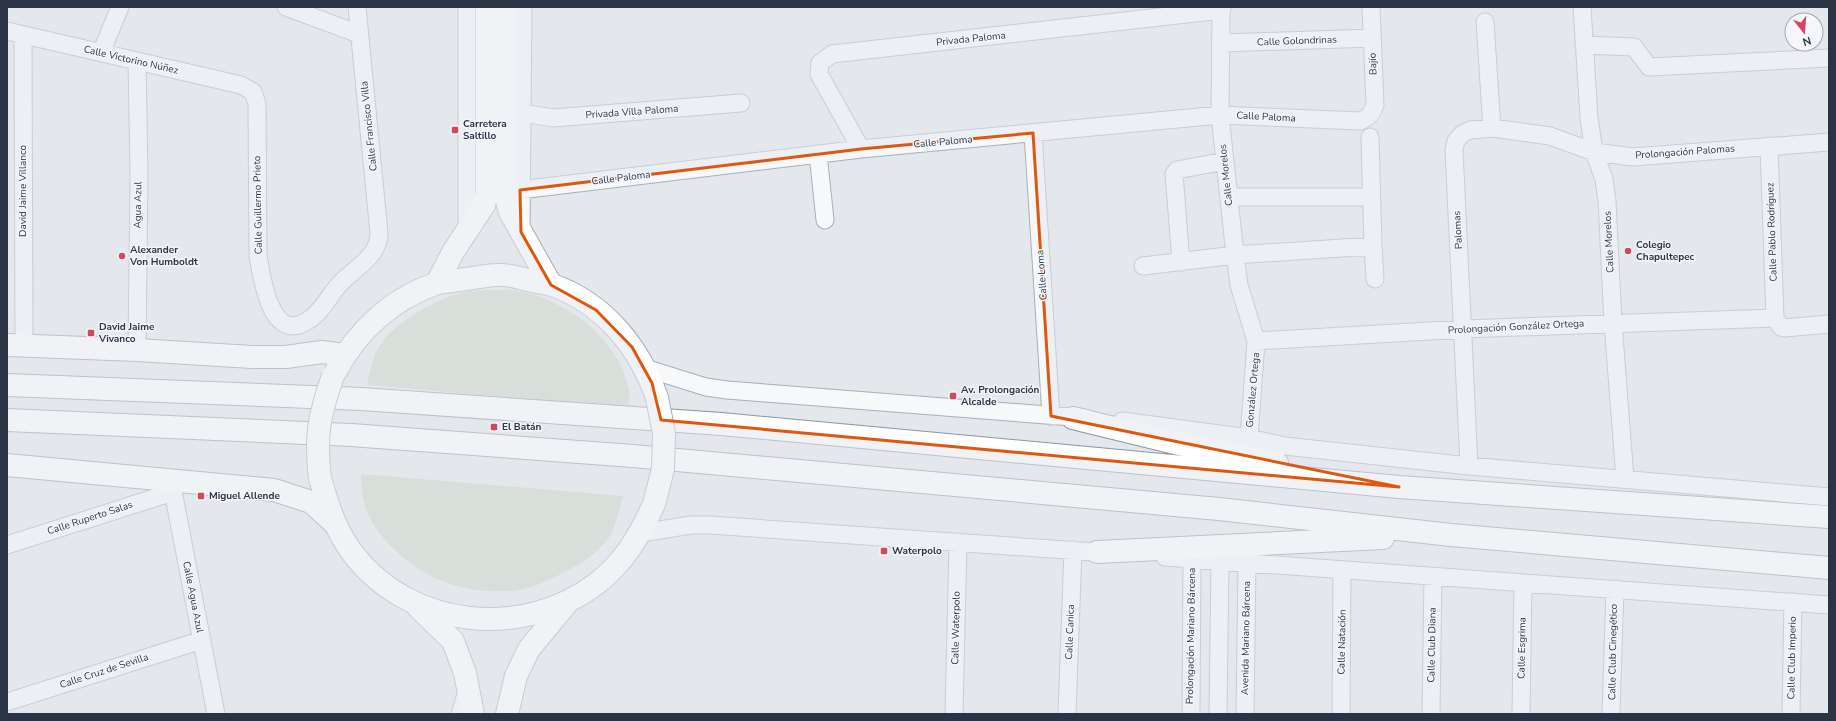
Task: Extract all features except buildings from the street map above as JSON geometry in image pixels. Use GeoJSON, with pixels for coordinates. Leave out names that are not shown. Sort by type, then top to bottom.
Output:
{"type":"FeatureCollection","features":[{"type":"Feature","properties":{"kind":"main road"},"geometry":{"type":"LineString","coordinates":[[437,283],[467,230],[484,205],[487,193],[487,7]]}},
{"type":"Feature","properties":{"kind":"main road"},"geometry":{"type":"LineString","coordinates":[[505,7],[505,194],[510,212],[551,285]]}},
{"type":"Feature","properties":{"kind":"main road"},"geometry":{"type":"LineString","coordinates":[[335,524],[320,478],[317,440],[322,407],[333,376],[344,356],[362,332],[384,311],[409,295],[437,283],[499,274],[551,285],[575,296],[611,322],[632,347],[645,368],[657,398],[664,433],[663,469],[654,504],[641,533],[621,560],[597,584],[568,602],[530,615],[490,620],[450,615],[412,602]]}},
{"type":"Feature","properties":{"kind":"main road"},"geometry":{"type":"LineString","coordinates":[[15,346],[137,350],[252,357],[286,357],[322,352],[344,356]]}},
{"type":"Feature","properties":{"kind":"main road"},"geometry":{"type":"LineString","coordinates":[[7,385],[361,399],[721,424],[1399,487],[1829,517]]}},
{"type":"Feature","properties":{"kind":"main road"},"geometry":{"type":"LineString","coordinates":[[1073,418],[1179,444],[1399,487]]}},
{"type":"Feature","properties":{"kind":"main road"},"geometry":{"type":"LineString","coordinates":[[7,420],[351,435],[633,456],[1219,509],[1451,535],[1829,568]]}},
{"type":"Feature","properties":{"kind":"main road"},"geometry":{"type":"LineString","coordinates":[[7,465],[172,486],[274,490],[311,502],[335,524],[355,555],[381,581],[412,602],[453,641],[465,673],[473,714]]}},
{"type":"Feature","properties":{"kind":"main road"},"geometry":{"type":"LineString","coordinates":[[1097,552],[1451,535]]}},
{"type":"Feature","properties":{"kind":"main road"},"geometry":{"type":"LineString","coordinates":[[507,714],[516,676],[529,649],[568,602]]}},
{"type":"Feature","properties":{"kind":"street"},"geometry":{"type":"LineString","coordinates":[[101,53],[120,7]]}},
{"type":"Feature","properties":{"kind":"street"},"geometry":{"type":"LineString","coordinates":[[286,7],[359,34]]}},
{"type":"Feature","properties":{"kind":"street","name":"Calle Francisco Villa"},"geometry":{"type":"LineString","coordinates":[[275,316],[286,325],[291,326],[308,321],[317,313],[338,286],[372,255],[378,245],[380,233],[357,7]]}},
{"type":"Feature","properties":{"kind":"street"},"geometry":{"type":"LineString","coordinates":[[467,7],[467,230]]}},
{"type":"Feature","properties":{"kind":"street"},"geometry":{"type":"LineString","coordinates":[[521,232],[520,190],[523,113],[523,7]]}},
{"type":"Feature","properties":{"kind":"street","name":"Bajío"},"geometry":{"type":"LineString","coordinates":[[1367,118],[1373,112],[1375,105],[1371,7]]}},
{"type":"Feature","properties":{"kind":"street","name":"Calle Morelos"},"geometry":{"type":"LineString","coordinates":[[1582,7],[1589,118],[1594,152],[1604,179],[1607,201],[1613,323],[1625,479]]}},
{"type":"Feature","properties":{"kind":"street","name":"Calle Morelos"},"geometry":{"type":"LineString","coordinates":[[1222,9],[1220,115],[1239,285],[1256,341]]}},
{"type":"Feature","properties":{"kind":"street","name":"Privada Paloma"},"geometry":{"type":"LineString","coordinates":[[861,149],[819,74],[820,63],[832,54],[1222,9]]}},
{"type":"Feature","properties":{"kind":"street"},"geometry":{"type":"LineString","coordinates":[[1485,22],[1492,128]]}},
{"type":"Feature","properties":{"kind":"street","name":"Calle Victorino Núñez"},"geometry":{"type":"LineString","coordinates":[[7,31],[241,85],[253,92]]}},
{"type":"Feature","properties":{"kind":"street","name":"David Jaime Villanco"},"geometry":{"type":"LineString","coordinates":[[15,346],[24,35]]}},
{"type":"Feature","properties":{"kind":"street","name":"Calle Golondrinas"},"geometry":{"type":"LineString","coordinates":[[1222,43],[1372,38]]}},
{"type":"Feature","properties":{"kind":"street"},"geometry":{"type":"LineString","coordinates":[[1584,45],[1634,47],[1649,67],[1829,58]]}},
{"type":"Feature","properties":{"kind":"street","name":"Agua Azul"},"geometry":{"type":"LineString","coordinates":[[137,61],[139,173],[137,350]]}},
{"type":"Feature","properties":{"kind":"street","name":"Calle Guillermo Prieto"},"geometry":{"type":"LineString","coordinates":[[253,92],[257,104],[258,256],[267,296],[275,316]]}},
{"type":"Feature","properties":{"kind":"street","name":"Privada Villa Paloma"},"geometry":{"type":"LineString","coordinates":[[523,113],[553,118],[741,104]]}},
{"type":"Feature","properties":{"kind":"street","name":"Calle Paloma"},"geometry":{"type":"LineString","coordinates":[[520,190],[861,149],[1033,134],[1220,115],[1352,122],[1367,118]]}},
{"type":"Feature","properties":{"kind":"street","name":"Prolongación Palomas"},"geometry":{"type":"LineString","coordinates":[[1462,134],[1470,130],[1492,128],[1550,136],[1594,152],[1632,157],[1829,142]]}},
{"type":"Feature","properties":{"kind":"street","name":"Calle Loma"},"geometry":{"type":"LineString","coordinates":[[1033,134],[1051,416]]}},
{"type":"Feature","properties":{"kind":"street","name":"Palomas"},"geometry":{"type":"LineString","coordinates":[[1462,134],[1456,141],[1454,150],[1464,329]]}},
{"type":"Feature","properties":{"kind":"street"},"geometry":{"type":"LineString","coordinates":[[1370,137],[1372,246],[1375,279]]}},
{"type":"Feature","properties":{"kind":"street","name":"Calle Pablo Rodríguez"},"geometry":{"type":"LineString","coordinates":[[1769,146],[1775,318]]}},
{"type":"Feature","properties":{"kind":"street"},"geometry":{"type":"LineString","coordinates":[[818,154],[825,220]]}},
{"type":"Feature","properties":{"kind":"street"},"geometry":{"type":"LineString","coordinates":[[1181,262],[1174,174],[1177,170],[1225,161]]}},
{"type":"Feature","properties":{"kind":"street"},"geometry":{"type":"LineString","coordinates":[[1229,197],[1371,197]]}},
{"type":"Feature","properties":{"kind":"street"},"geometry":{"type":"LineString","coordinates":[[1143,266],[1235,255],[1372,246]]}},
{"type":"Feature","properties":{"kind":"street"},"geometry":{"type":"LineString","coordinates":[[1775,318],[1781,327],[1784,328],[1829,324]]}},
{"type":"Feature","properties":{"kind":"street","name":"Prolongación González Ortega"},"geometry":{"type":"LineString","coordinates":[[1256,341],[1464,329],[1775,318]]}},
{"type":"Feature","properties":{"kind":"street"},"geometry":{"type":"LineString","coordinates":[[1464,329],[1469,466]]}},
{"type":"Feature","properties":{"kind":"street","name":"González Ortega"},"geometry":{"type":"LineString","coordinates":[[1249,438],[1256,341]]}},
{"type":"Feature","properties":{"kind":"street"},"geometry":{"type":"LineString","coordinates":[[645,368],[706,387],[727,390],[1073,418],[1099,418],[1249,438],[1285,446],[1469,466],[1829,497]]}},
{"type":"Feature","properties":{"kind":"street","name":"Calle Ruperto Salas"},"geometry":{"type":"LineString","coordinates":[[7,545],[172,486]]}},
{"type":"Feature","properties":{"kind":"street","name":"Calle Agua Azul"},"geometry":{"type":"LineString","coordinates":[[172,486],[216,714]]}},
{"type":"Feature","properties":{"kind":"street"},"geometry":{"type":"LineString","coordinates":[[641,533],[691,525],[710,525],[1829,605]]}},
{"type":"Feature","properties":{"kind":"street","name":"Calle Waterpolo"},"geometry":{"type":"LineString","coordinates":[[954,714],[958,542]]}},
{"type":"Feature","properties":{"kind":"street","name":"Calle Canica"},"geometry":{"type":"LineString","coordinates":[[1067,714],[1073,550]]}},
{"type":"Feature","properties":{"kind":"street","name":"Prolongación Mariano Bárcena"},"geometry":{"type":"LineString","coordinates":[[1191,714],[1192,559]]}},
{"type":"Feature","properties":{"kind":"street"},"geometry":{"type":"LineString","coordinates":[[1218,714],[1220,561]]}},
{"type":"Feature","properties":{"kind":"street","name":"Avenida Mariano Bárcena"},"geometry":{"type":"LineString","coordinates":[[1245,714],[1247,563]]}},
{"type":"Feature","properties":{"kind":"street","name":"Calle Natación"},"geometry":{"type":"LineString","coordinates":[[1341,714],[1342,570]]}},
{"type":"Feature","properties":{"kind":"street","name":"Calle Club Diana"},"geometry":{"type":"LineString","coordinates":[[1431,714],[1433,576]]}},
{"type":"Feature","properties":{"kind":"street","name":"Calle Esgrima"},"geometry":{"type":"LineString","coordinates":[[1521,714],[1523,583]]}},
{"type":"Feature","properties":{"kind":"street","name":"Calle Club Cinegético"},"geometry":{"type":"LineString","coordinates":[[1611,714],[1614,589]]}},
{"type":"Feature","properties":{"kind":"street","name":"Calle Club Imperio"},"geometry":{"type":"LineString","coordinates":[[1791,714],[1793,602]]}},
{"type":"Feature","properties":{"kind":"street","name":"Calle Cruz de Sevilla"},"geometry":{"type":"LineString","coordinates":[[7,702],[202,640]]}},
{"type":"Feature","properties":{"kind":"street"},"geometry":{"type":"LineString","coordinates":[[460,714],[468,688]]}},
{"type":"Feature","properties":{"kind":"street"},"geometry":{"type":"LineString","coordinates":[[512,691],[516,714]]}},
{"type":"Feature","properties":{"kind":"highlighted area"},"geometry":{"type":"Polygon","coordinates":[[[1033,133],[1051,416],[1399,487],[1070,456],[661,420],[652,383],[632,347],[596,310],[551,285],[521,232],[520,190],[861,149],[1033,133]]]}},
{"type":"Feature","properties":{"kind":"green space"},"geometry":{"type":"Polygon","coordinates":[[[510,290],[528,293],[559,305],[573,313],[597,333],[616,357],[623,371],[629,389],[629,408],[367,385],[372,363],[382,342],[390,333],[410,317],[434,303],[470,291],[510,290]]]}},
{"type":"Feature","properties":{"kind":"green space"},"geometry":{"type":"Polygon","coordinates":[[[361,474],[623,496],[611,534],[597,551],[585,560],[552,578],[518,591],[485,591],[443,582],[418,569],[396,551],[380,534],[369,517],[363,497],[361,474]]]}},
{"type":"Feature","properties":{"kind":"place","name":"Carretera Saltillo"},"geometry":{"type":"Point","coordinates":[455,130]}},
{"type":"Feature","properties":{"kind":"place","name":"Colegio Chapultepec"},"geometry":{"type":"Point","coordinates":[1628,251]}},
{"type":"Feature","properties":{"kind":"place","name":"Alexander Von Humboldt"},"geometry":{"type":"Point","coordinates":[122,256]}},
{"type":"Feature","properties":{"kind":"place","name":"David Jaime Vivanco"},"geometry":{"type":"Point","coordinates":[91,333]}},
{"type":"Feature","properties":{"kind":"place","name":"Av. Prolongación Alcalde"},"geometry":{"type":"Point","coordinates":[953,396]}},
{"type":"Feature","properties":{"kind":"place","name":"El Batán"},"geometry":{"type":"Point","coordinates":[494,427]}},
{"type":"Feature","properties":{"kind":"place","name":"Miguel Allende"},"geometry":{"type":"Point","coordinates":[201,496]}},
{"type":"Feature","properties":{"kind":"place","name":"Waterpolo"},"geometry":{"type":"Point","coordinates":[884,551]}}]}
